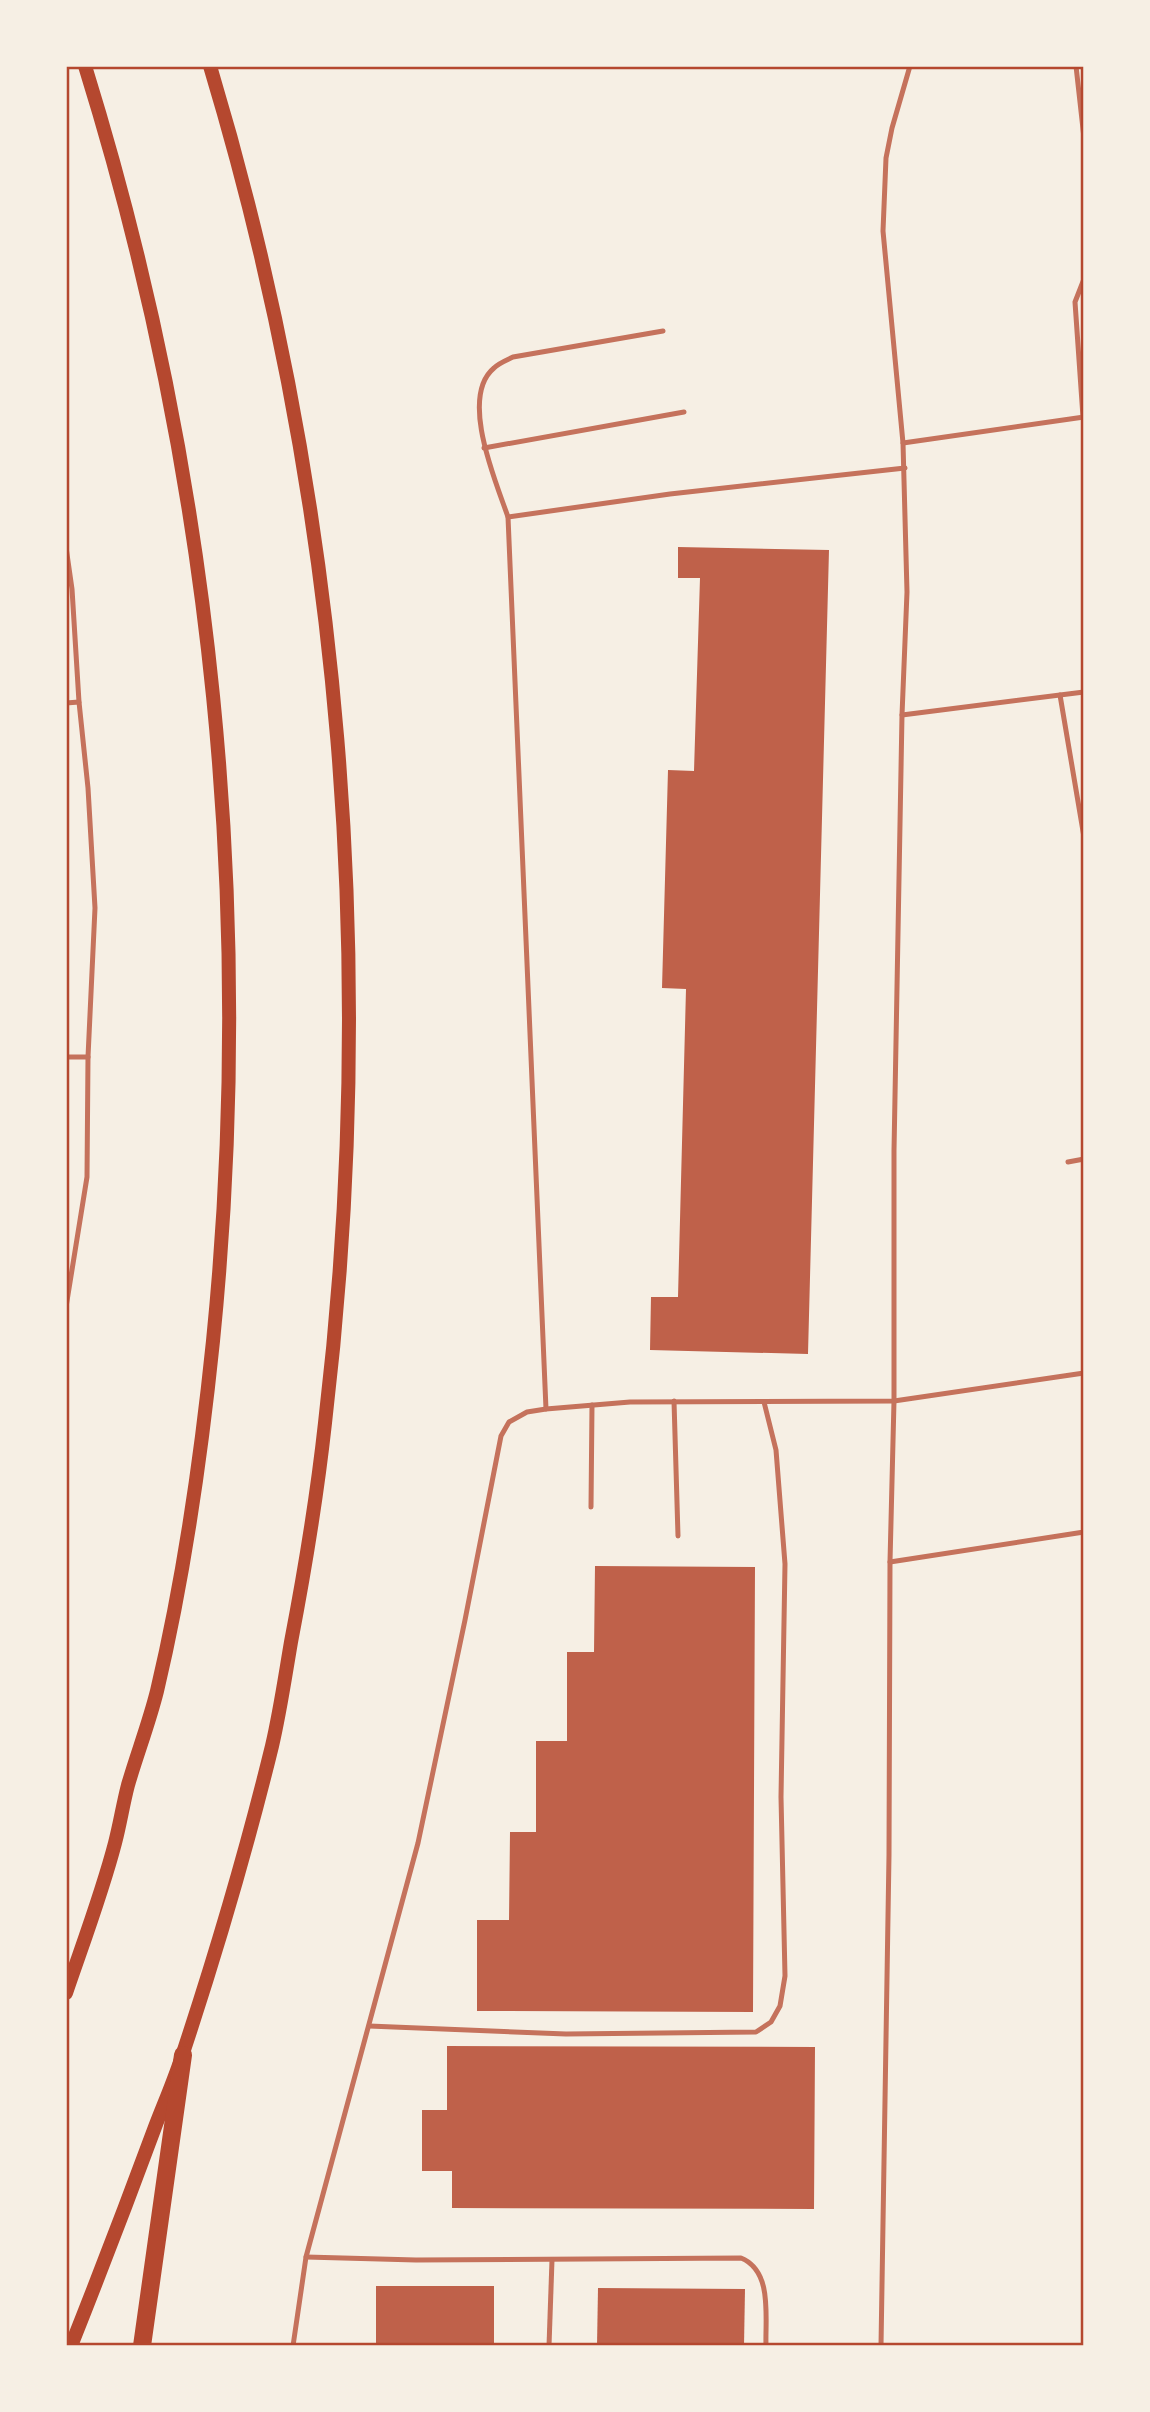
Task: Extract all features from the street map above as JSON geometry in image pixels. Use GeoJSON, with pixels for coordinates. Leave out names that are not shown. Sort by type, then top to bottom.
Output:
{"type":"FeatureCollection","features":[{"type":"Feature","properties":{"kind":"main road"},"geometry":{"type":"LineString","coordinates":[[66,1993],[115,1843],[126,1792],[156,1694],[180,1574],[214,1332],[226,1170],[229,1047],[229,939],[224,817],[211,668],[197,560],[170,399],[146,293],[120,188],[85,66]]}},
{"type":"Feature","properties":{"kind":"main road"},"geometry":{"type":"LineString","coordinates":[[71,2346],[183,2055],[234,1889],[273,1739],[320,1472],[333,1368],[345,1198],[350,1039],[343,826],[329,660],[316,548],[302,454],[270,296],[245,191],[210,66]]}},
{"type":"Feature","properties":{"kind":"main road"},"geometry":{"type":"LineString","coordinates":[[142,2346],[183,2055]]}},
{"type":"Feature","properties":{"kind":"lane"},"geometry":{"type":"LineString","coordinates":[[881,2346],[894,1401],[894,1151],[902,715],[907,592],[905,468],[884,231],[886,158],[910,66]]}},
{"type":"Feature","properties":{"kind":"lane"},"geometry":{"type":"LineString","coordinates":[[1076,66],[1083,138]]}},
{"type":"Feature","properties":{"kind":"lane"},"geometry":{"type":"LineString","coordinates":[[903,443],[1083,417],[1076,302],[1083,279]]}},
{"type":"Feature","properties":{"kind":"lane"},"geometry":{"type":"LineString","coordinates":[[546,1409],[508,517],[484,448],[481,390],[492,369],[513,357],[663,331]]}},
{"type":"Feature","properties":{"kind":"lane"},"geometry":{"type":"LineString","coordinates":[[484,448],[684,412]]}},
{"type":"Feature","properties":{"kind":"lane"},"geometry":{"type":"LineString","coordinates":[[508,517],[657,496],[905,468]]}},
{"type":"Feature","properties":{"kind":"lane"},"geometry":{"type":"LineString","coordinates":[[66,547],[72,589],[96,908],[88,1057],[87,1177],[66,1307]]}},
{"type":"Feature","properties":{"kind":"lane"},"geometry":{"type":"LineString","coordinates":[[902,715],[1083,692]]}},
{"type":"Feature","properties":{"kind":"lane"},"geometry":{"type":"LineString","coordinates":[[1060,695],[1083,837]]}},
{"type":"Feature","properties":{"kind":"lane"},"geometry":{"type":"LineString","coordinates":[[66,703],[79,702]]}},
{"type":"Feature","properties":{"kind":"lane"},"geometry":{"type":"LineString","coordinates":[[66,1057],[88,1057]]}},
{"type":"Feature","properties":{"kind":"lane"},"geometry":{"type":"LineString","coordinates":[[1068,1162],[1083,1159]]}},
{"type":"Feature","properties":{"kind":"lane"},"geometry":{"type":"LineString","coordinates":[[293,2346],[306,2257],[418,1843],[501,1436],[509,1422],[527,1412],[592,1405],[803,1399],[894,1401],[1083,1373]]}},
{"type":"Feature","properties":{"kind":"lane"},"geometry":{"type":"LineString","coordinates":[[674,1401],[678,1536]]}},
{"type":"Feature","properties":{"kind":"lane"},"geometry":{"type":"LineString","coordinates":[[369,2026],[566,2034],[756,2032],[771,2022],[780,2006],[785,1976],[781,1797],[785,1564],[776,1450],[764,1402]]}},
{"type":"Feature","properties":{"kind":"lane"},"geometry":{"type":"LineString","coordinates":[[591,1507],[592,1405]]}},
{"type":"Feature","properties":{"kind":"lane"},"geometry":{"type":"LineString","coordinates":[[890,1562],[1083,1532]]}},
{"type":"Feature","properties":{"kind":"lane"},"geometry":{"type":"LineString","coordinates":[[306,2257],[552,2260],[741,2258],[751,2262],[760,2274],[764,2288],[766,2346]]}},
{"type":"Feature","properties":{"kind":"lane"},"geometry":{"type":"LineString","coordinates":[[549,2346],[552,2260]]}},
{"type":"Feature","properties":{"kind":"building"},"geometry":{"type":"Polygon","coordinates":[[[678,547],[829,550],[808,1354],[650,1350],[651,1297],[678,1297],[686,989],[662,988],[668,770],[694,771],[700,578],[678,578],[678,547]]]}},
{"type":"Feature","properties":{"kind":"building"},"geometry":{"type":"Polygon","coordinates":[[[595,1566],[755,1567],[753,2012],[477,2011],[477,1920],[509,1920],[510,1832],[536,1832],[536,1741],[567,1741],[567,1652],[594,1652],[595,1566]]]}},
{"type":"Feature","properties":{"kind":"building"},"geometry":{"type":"Polygon","coordinates":[[[447,2046],[815,2047],[814,2209],[452,2208],[452,2171],[422,2171],[422,2110],[447,2110],[447,2046]]]}},
{"type":"Feature","properties":{"kind":"building"},"geometry":{"type":"Polygon","coordinates":[[[376,2286],[494,2286],[494,2346],[376,2346],[376,2286]]]}},
{"type":"Feature","properties":{"kind":"building"},"geometry":{"type":"Polygon","coordinates":[[[598,2288],[745,2289],[744,2346],[597,2346],[598,2288]]]}}]}
